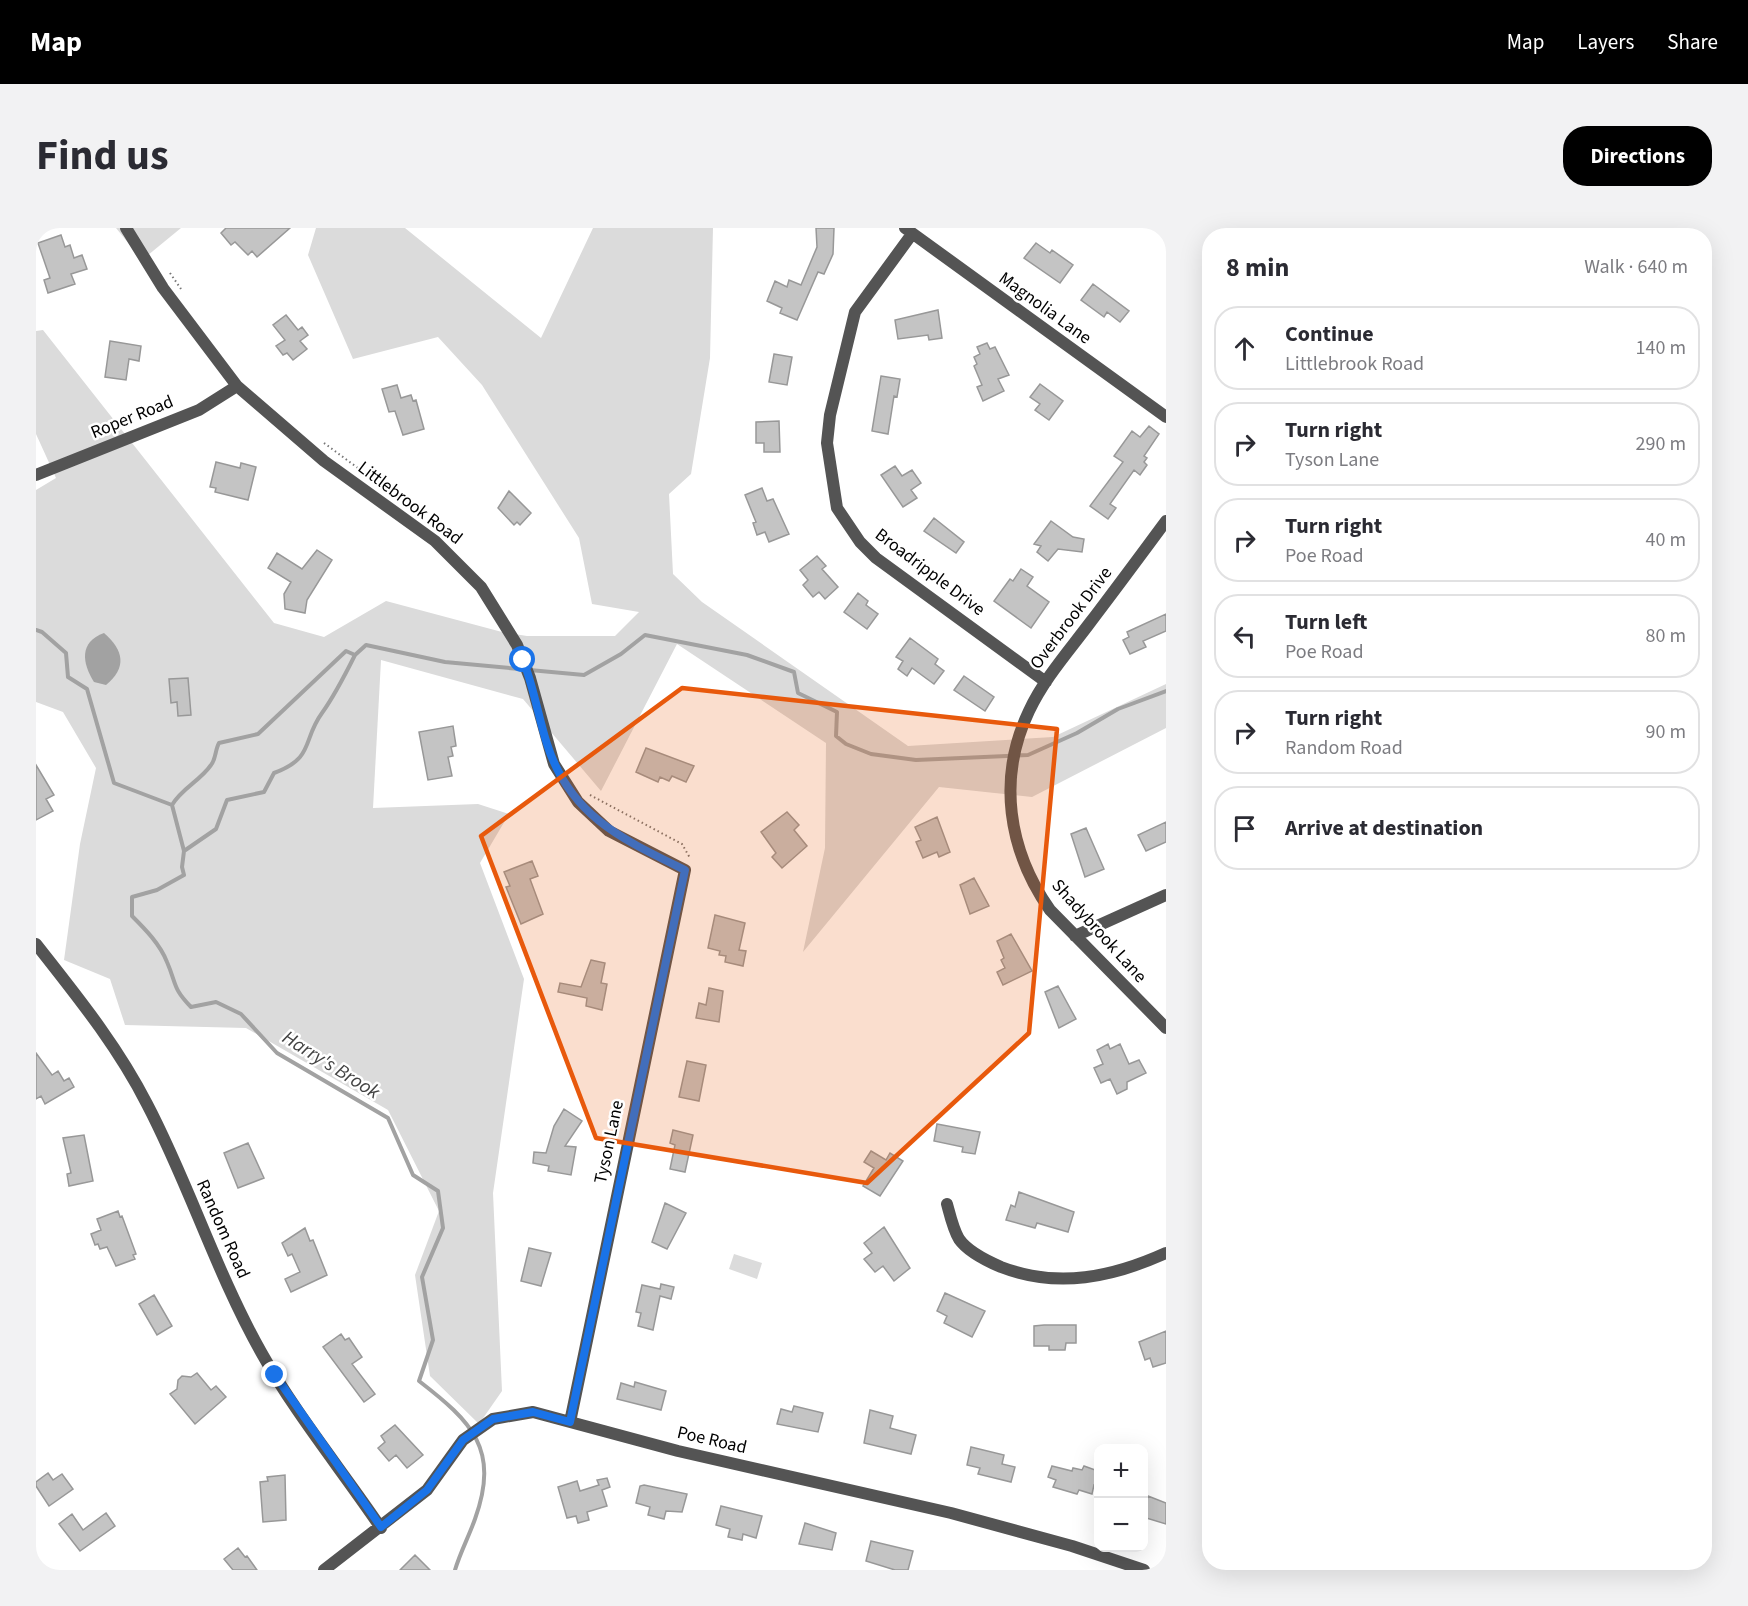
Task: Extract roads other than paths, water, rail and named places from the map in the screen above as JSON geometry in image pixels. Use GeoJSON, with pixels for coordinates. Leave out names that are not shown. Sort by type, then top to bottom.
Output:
{"type":"FeatureCollection","features":[{"type":"Feature","properties":{"kind":"street","name":"Littlebrook Road"},"geometry":{"type":"LineString","coordinates":[[126,228],[163,288],[237,386],[324,461],[435,541],[460,563],[500,614],[523,660],[554,764],[578,802],[609,831],[687,865]]}},
{"type":"Feature","properties":{"kind":"street","name":"Magnolia Lane"},"geometry":{"type":"LineString","coordinates":[[908,231],[1166,417]]}},
{"type":"Feature","properties":{"kind":"street","name":"Broadripple Drive"},"geometry":{"type":"LineString","coordinates":[[908,231],[855,312],[840,364],[827,443],[837,508],[860,542],[876,558],[1046,682]]}},
{"type":"Feature","properties":{"kind":"street","name":"Roper Road"},"geometry":{"type":"LineString","coordinates":[[36,474],[199,410],[237,386]]}},
{"type":"Feature","properties":{"kind":"street","name":"Overbrook Drive"},"geometry":{"type":"LineString","coordinates":[[1017,744],[1030,709],[1046,682],[1166,521]]}},
{"type":"Feature","properties":{"kind":"street","name":"Shadybrook Lane"},"geometry":{"type":"LineString","coordinates":[[1017,744],[1010,785],[1012,824],[1017,846],[1037,891],[1075,936],[1166,1028]]}},
{"type":"Feature","properties":{"kind":"street","name":"Tyson Lane"},"geometry":{"type":"LineString","coordinates":[[570,1422],[687,865]]}},
{"type":"Feature","properties":{"kind":"street"},"geometry":{"type":"LineString","coordinates":[[1075,936],[1166,895]]}},
{"type":"Feature","properties":{"kind":"street","name":"Random Road"},"geometry":{"type":"LineString","coordinates":[[36,944],[105,1033],[128,1068],[163,1137],[197,1217],[260,1350],[381,1527]]}},
{"type":"Feature","properties":{"kind":"street"},"geometry":{"type":"LineString","coordinates":[[947,1204],[959,1240],[974,1253],[1011,1271],[1037,1277],[1087,1278],[1113,1274],[1166,1253]]}},
{"type":"Feature","properties":{"kind":"street","name":"Poe Road"},"geometry":{"type":"LineString","coordinates":[[324,1570],[427,1490],[463,1440],[493,1419],[533,1412],[678,1450],[951,1514],[1072,1546],[1144,1570]]}},
{"type":"Feature","properties":{"kind":"waterway","name":"Harry's Brook"},"geometry":{"type":"LineString","coordinates":[[36,630],[42,632],[66,653],[68,677],[87,689],[114,783],[172,805],[184,851],[182,867],[184,875],[157,890],[132,897],[132,916],[160,949],[181,995],[191,1007],[216,1002],[241,1014],[277,1053],[388,1118],[413,1175],[438,1191],[443,1228],[422,1277],[433,1340],[419,1381],[467,1424],[482,1455],[484,1474],[482,1495],[475,1519],[455,1570]]}},
{"type":"Feature","properties":{"kind":"waterway"},"geometry":{"type":"LineString","coordinates":[[172,805],[211,765],[219,743],[258,734],[346,651],[355,655],[366,645],[445,662],[584,675],[621,654],[645,635],[747,655],[794,672],[798,693],[837,712],[836,736],[846,744],[871,754],[916,760],[1028,755],[1077,733],[1118,709],[1166,691]]}},
{"type":"Feature","properties":{"kind":"waterway"},"geometry":{"type":"LineString","coordinates":[[184,851],[216,829],[227,800],[264,792],[274,773],[287,767],[302,755],[316,723],[336,692],[355,655]]}}]}
